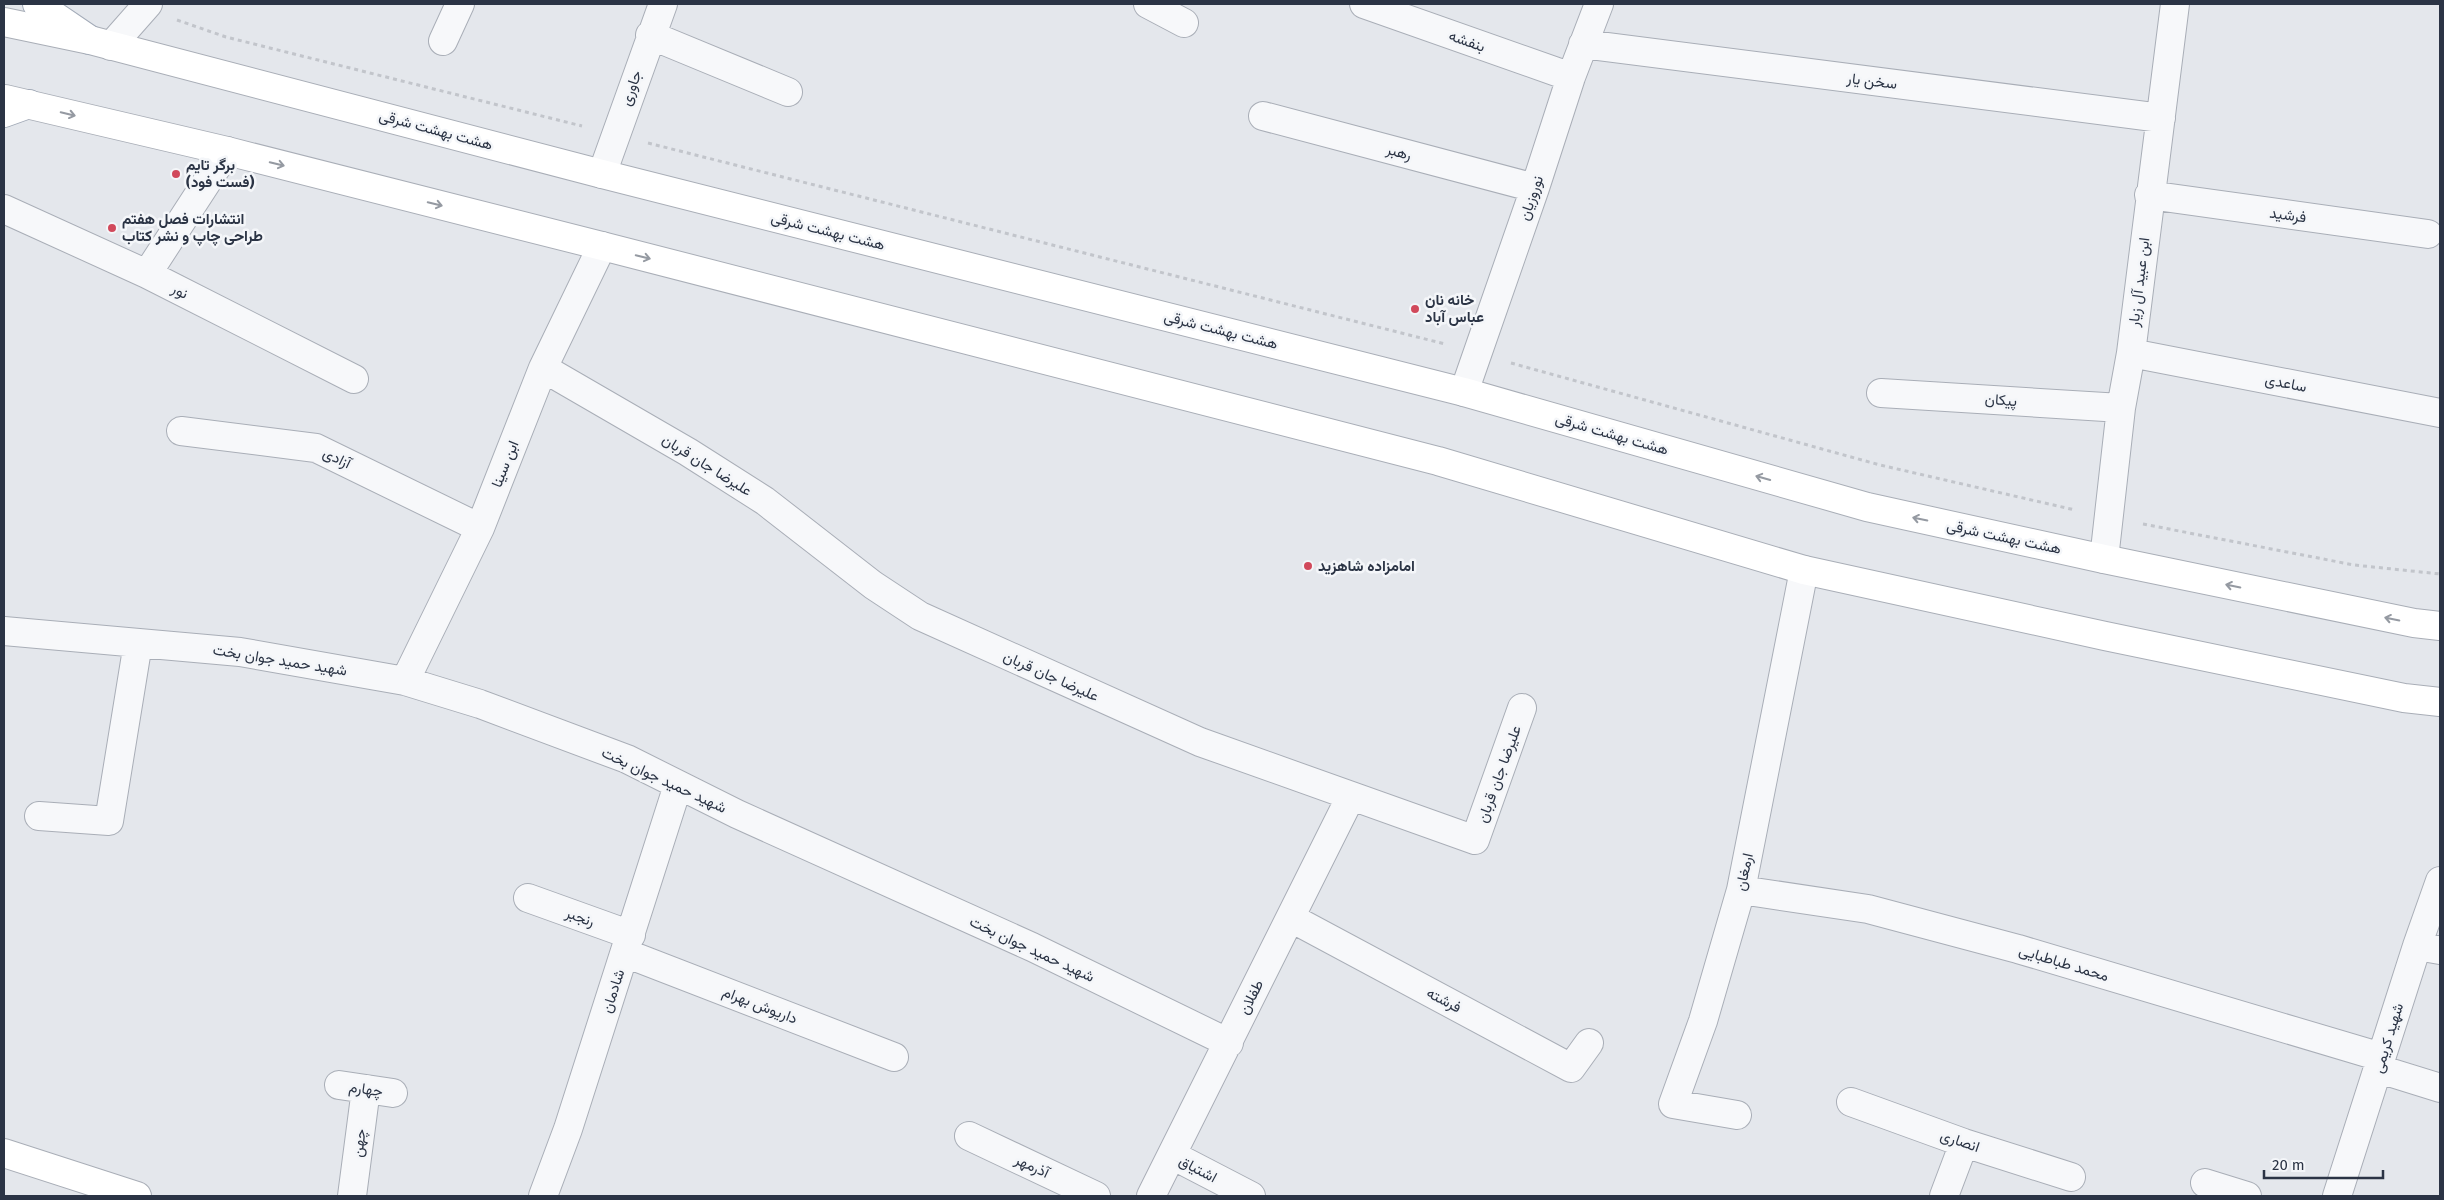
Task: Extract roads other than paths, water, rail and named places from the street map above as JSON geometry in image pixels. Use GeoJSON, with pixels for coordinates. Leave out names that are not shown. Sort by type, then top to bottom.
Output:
{"type":"FeatureCollection","features":[{"type":"Feature","properties":{"kind":"main road"},"geometry":{"type":"LineString","coordinates":[[37,4],[101,43]]}},
{"type":"Feature","properties":{"kind":"main road","name":"هشت بهشت شرقی"},"geometry":{"type":"LineString","coordinates":[[4,22],[101,43],[602,174],[1464,392],[1867,508],[2414,623],[2440,626]]}},
{"type":"Feature","properties":{"kind":"main road"},"geometry":{"type":"LineString","coordinates":[[12,105],[227,152],[602,246],[1438,462],[1804,570],[2404,698],[2440,702]]}},
{"type":"Feature","properties":{"kind":"main road"},"geometry":{"type":"LineString","coordinates":[[4,1153],[120,1194]]}},
{"type":"Feature","properties":{"kind":"street"},"geometry":{"type":"LineString","coordinates":[[443,41],[460,4]]}},
{"type":"Feature","properties":{"kind":"street","name":"جاوری"},"geometry":{"type":"LineString","coordinates":[[602,174],[650,35],[663,4]]}},
{"type":"Feature","properties":{"kind":"street"},"geometry":{"type":"LineString","coordinates":[[1148,4],[1184,23]]}},
{"type":"Feature","properties":{"kind":"street","name":"بنفشه"},"geometry":{"type":"LineString","coordinates":[[1364,4],[1571,77]]}},
{"type":"Feature","properties":{"kind":"street","name":"نوروزیان"},"geometry":{"type":"LineString","coordinates":[[1464,392],[1535,188],[1571,77],[1598,4]]}},
{"type":"Feature","properties":{"kind":"street","name":"ابن عبید آل زیار"},"geometry":{"type":"LineString","coordinates":[[2104,559],[2121,408],[2131,353],[2149,196],[2175,4]]}},
{"type":"Feature","properties":{"kind":"street"},"geometry":{"type":"LineString","coordinates":[[101,43],[146,6]]}},
{"type":"Feature","properties":{"kind":"street"},"geometry":{"type":"LineString","coordinates":[[650,35],[788,92]]}},
{"type":"Feature","properties":{"kind":"street","name":"سخن یار"},"geometry":{"type":"LineString","coordinates":[[1583,44],[2161,118]]}},
{"type":"Feature","properties":{"kind":"street","name":"رهبر"},"geometry":{"type":"LineString","coordinates":[[1263,116],[1535,188]]}},
{"type":"Feature","properties":{"kind":"street"},"geometry":{"type":"LineString","coordinates":[[147,274],[227,152]]}},
{"type":"Feature","properties":{"kind":"street","name":"فرشید"},"geometry":{"type":"LineString","coordinates":[[2149,196],[2428,234]]}},
{"type":"Feature","properties":{"kind":"street","name":"نور"},"geometry":{"type":"LineString","coordinates":[[4,210],[147,274],[354,379]]}},
{"type":"Feature","properties":{"kind":"street","name":"ابن سینا"},"geometry":{"type":"LineString","coordinates":[[405,681],[480,528],[543,368],[602,246]]}},
{"type":"Feature","properties":{"kind":"street","name":"ساعدی"},"geometry":{"type":"LineString","coordinates":[[2131,353],[2440,413]]}},
{"type":"Feature","properties":{"kind":"street","name":"علیرضا جان قربان"},"geometry":{"type":"LineString","coordinates":[[543,368],[688,452],[765,501],[873,585],[920,616],[1200,742],[1475,840],[1522,708]]}},
{"type":"Feature","properties":{"kind":"street","name":"پیکان"},"geometry":{"type":"LineString","coordinates":[[1881,392],[2121,408]]}},
{"type":"Feature","properties":{"kind":"street","name":"آزادی"},"geometry":{"type":"LineString","coordinates":[[181,431],[316,448],[480,528]]}},
{"type":"Feature","properties":{"kind":"street","name":"ارمغان"},"geometry":{"type":"LineString","coordinates":[[1737,1115],[1673,1104],[1703,1021],[1741,890],[1804,570]]}},
{"type":"Feature","properties":{"kind":"street","name":"شهید حمید جوان بخت"},"geometry":{"type":"LineString","coordinates":[[4,631],[240,652],[405,681],[480,704],[627,759],[737,814],[1032,948],[1228,1043]]}},
{"type":"Feature","properties":{"kind":"street"},"geometry":{"type":"LineString","coordinates":[[40,816],[110,821],[138,643]]}},
{"type":"Feature","properties":{"kind":"street","name":"شادمان"},"geometry":{"type":"LineString","coordinates":[[543,1196],[568,1129],[678,785]]}},
{"type":"Feature","properties":{"kind":"street","name":"طفلان"},"geometry":{"type":"LineString","coordinates":[[1151,1196],[1351,796]]}},
{"type":"Feature","properties":{"kind":"street","name":"شهید کریمی"},"geometry":{"type":"LineString","coordinates":[[2337,1196],[2380,1063],[2429,948],[2440,880]]}},
{"type":"Feature","properties":{"kind":"street","name":"محمد طباطبایی"},"geometry":{"type":"LineString","coordinates":[[1741,890],[1868,909],[2018,949],[2380,1063],[2440,1088]]}},
{"type":"Feature","properties":{"kind":"street","name":"رنجبر"},"geometry":{"type":"LineString","coordinates":[[528,898],[628,944]]}},
{"type":"Feature","properties":{"kind":"street","name":"فرشته"},"geometry":{"type":"LineString","coordinates":[[1291,918],[1571,1068],[1589,1043]]}},
{"type":"Feature","properties":{"kind":"street","name":"داریوش بهرام"},"geometry":{"type":"LineString","coordinates":[[628,944],[894,1056]]}},
{"type":"Feature","properties":{"kind":"street","name":"چهارم"},"geometry":{"type":"LineString","coordinates":[[339,1085],[393,1093]]}},
{"type":"Feature","properties":{"kind":"street","name":"چهن"},"geometry":{"type":"LineString","coordinates":[[352,1196],[366,1089]]}},
{"type":"Feature","properties":{"kind":"street","name":"انصاری"},"geometry":{"type":"LineString","coordinates":[[1851,1102],[1964,1143],[2071,1177]]}},
{"type":"Feature","properties":{"kind":"street","name":"آذرمهر"},"geometry":{"type":"LineString","coordinates":[[969,1136],[1096,1196]]}},
{"type":"Feature","properties":{"kind":"street"},"geometry":{"type":"LineString","coordinates":[[1944,1196],[1964,1143]]}},
{"type":"Feature","properties":{"kind":"street","name":"اشتیاق"},"geometry":{"type":"LineString","coordinates":[[1172,1155],[1251,1196]]}},
{"type":"Feature","properties":{"kind":"street"},"geometry":{"type":"LineString","coordinates":[[2205,1183],[2247,1196]]}},
{"type":"Feature","properties":{"kind":"place","name":"برگر تایم (فست فود)"},"geometry":{"type":"Point","coordinates":[176,174]}},
{"type":"Feature","properties":{"kind":"place","name":"انتشارات فصل هفتم طراحی چاپ و نشر کتاب"},"geometry":{"type":"Point","coordinates":[112,228]}},
{"type":"Feature","properties":{"kind":"place","name":"خانه نان عباس آباد"},"geometry":{"type":"Point","coordinates":[1415,309]}},
{"type":"Feature","properties":{"kind":"place","name":"امامزاده شاهزید"},"geometry":{"type":"Point","coordinates":[1308,566]}}]}
